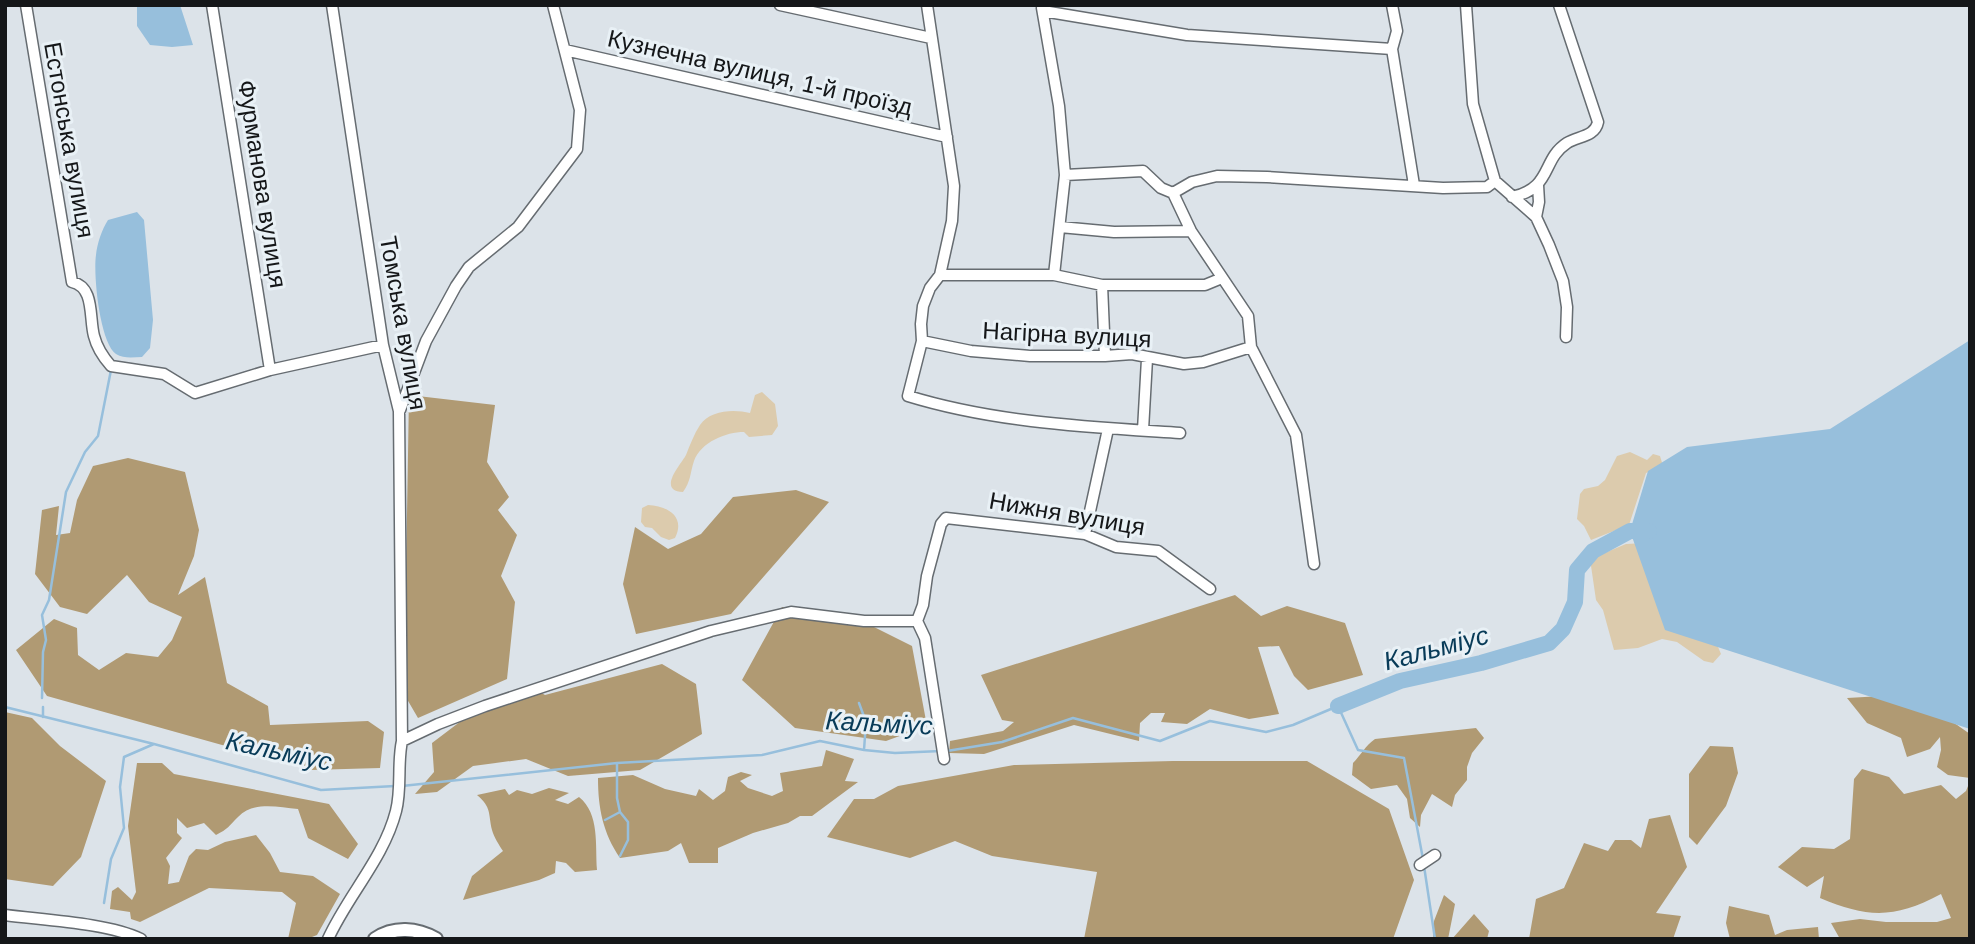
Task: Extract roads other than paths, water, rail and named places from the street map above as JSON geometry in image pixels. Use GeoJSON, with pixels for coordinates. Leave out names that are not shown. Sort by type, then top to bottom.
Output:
{"type":"FeatureCollection","features":[{"type":"Feature","properties":{"kind":"main road"},"geometry":{"type":"LineString","coordinates":[[375,939],[396,930],[412,930],[436,939]]}},
{"type":"Feature","properties":{"kind":"street","name":"Естонська вулиця"},"geometry":{"type":"LineString","coordinates":[[26,5],[72,282],[86,290],[94,336],[101,355],[111,366],[164,374],[195,393],[271,370]]}},
{"type":"Feature","properties":{"kind":"street","name":"Фурманова вулиця"},"geometry":{"type":"LineString","coordinates":[[212,5],[271,370]]}},
{"type":"Feature","properties":{"kind":"street","name":"Томська вулиця"},"geometry":{"type":"LineString","coordinates":[[328,939],[383,845],[398,800],[402,741],[399,411],[383,345],[332,5]]}},
{"type":"Feature","properties":{"kind":"street"},"geometry":{"type":"LineString","coordinates":[[399,411],[426,341],[456,286],[469,267],[518,227],[577,149],[580,110],[553,5]]}},
{"type":"Feature","properties":{"kind":"street"},"geometry":{"type":"LineString","coordinates":[[780,5],[931,38]]}},
{"type":"Feature","properties":{"kind":"street"},"geometry":{"type":"LineString","coordinates":[[927,5],[954,186],[952,221],[940,275],[930,288],[923,306],[922,341],[908,396],[935,404],[1038,422],[1180,433]]}},
{"type":"Feature","properties":{"kind":"street"},"geometry":{"type":"LineString","coordinates":[[1392,5],[1397,31],[1392,48],[1414,185]]}},
{"type":"Feature","properties":{"kind":"street"},"geometry":{"type":"LineString","coordinates":[[1466,5],[1473,104],[1495,181],[1536,216],[1563,281],[1567,307],[1566,337]]}},
{"type":"Feature","properties":{"kind":"street"},"geometry":{"type":"LineString","coordinates":[[1512,197],[1530,192],[1538,185],[1565,144],[1591,133],[1598,122],[1559,5]]}},
{"type":"Feature","properties":{"kind":"street"},"geometry":{"type":"LineString","coordinates":[[1054,275],[1065,175],[1059,106],[1042,8],[1187,35],[1392,48]]}},
{"type":"Feature","properties":{"kind":"street","name":"Кузнечна вулиця, 1-й проїзд"},"geometry":{"type":"LineString","coordinates":[[565,50],[947,137]]}},
{"type":"Feature","properties":{"kind":"street"},"geometry":{"type":"LineString","coordinates":[[1065,175],[1143,172],[1161,188],[1173,193],[1191,231],[1248,316],[1251,347],[1296,436],[1314,564]]}},
{"type":"Feature","properties":{"kind":"street"},"geometry":{"type":"LineString","coordinates":[[1173,193],[1192,182],[1217,176],[1468,188],[1487,187],[1495,181]]}},
{"type":"Feature","properties":{"kind":"street"},"geometry":{"type":"LineString","coordinates":[[1536,216],[1538,185]]}},
{"type":"Feature","properties":{"kind":"street"},"geometry":{"type":"LineString","coordinates":[[1059,227],[1114,232],[1191,231]]}},
{"type":"Feature","properties":{"kind":"street"},"geometry":{"type":"LineString","coordinates":[[940,275],[1054,275],[1102,285],[1205,285],[1222,278]]}},
{"type":"Feature","properties":{"kind":"street"},"geometry":{"type":"LineString","coordinates":[[1102,285],[1105,356]]}},
{"type":"Feature","properties":{"kind":"street","name":"Нагірна вулиця"},"geometry":{"type":"LineString","coordinates":[[922,341],[971,351],[1030,356],[1132,354],[1184,364],[1203,362],[1251,347]]}},
{"type":"Feature","properties":{"kind":"street"},"geometry":{"type":"LineString","coordinates":[[271,370],[383,345]]}},
{"type":"Feature","properties":{"kind":"street"},"geometry":{"type":"LineString","coordinates":[[1143,430],[1147,359]]}},
{"type":"Feature","properties":{"kind":"street"},"geometry":{"type":"LineString","coordinates":[[1085,534],[1108,429]]}},
{"type":"Feature","properties":{"kind":"street","name":"Нижня вулиця"},"geometry":{"type":"LineString","coordinates":[[917,621],[923,606],[927,576],[941,524],[951,517],[1085,534],[1116,547],[1158,551],[1210,589]]}},
{"type":"Feature","properties":{"kind":"street"},"geometry":{"type":"LineString","coordinates":[[402,741],[438,723],[485,706],[711,631],[791,612],[864,621],[917,621],[925,638],[944,759]]}},
{"type":"Feature","properties":{"kind":"street"},"geometry":{"type":"LineString","coordinates":[[1420,865],[1435,855]]}},
{"type":"Feature","properties":{"kind":"street"},"geometry":{"type":"LineString","coordinates":[[5,915],[77,924],[131,934],[141,939]]}},
{"type":"Feature","properties":{"kind":"water"},"geometry":{"type":"Polygon","coordinates":[[[137,5],[180,5],[193,45],[150,45],[137,26],[137,5]]]}},
{"type":"Feature","properties":{"kind":"water"},"geometry":{"type":"Polygon","coordinates":[[[137,212],[144,220],[153,320],[150,348],[142,357],[122,357],[110,347],[106,337],[99,308],[95,265],[99,241],[108,220],[137,212]]]}},
{"type":"Feature","properties":{"kind":"water"},"geometry":{"type":"Polygon","coordinates":[[[1970,340],[1970,729],[1665,630],[1630,531],[1648,471],[1687,447],[1830,429],[1970,340]]]}},
{"type":"Feature","properties":{"kind":"waterway"},"geometry":{"type":"LineString","coordinates":[[42,698],[43,652],[46,640],[42,615],[49,600],[66,492],[85,452],[98,436],[111,370]]}},
{"type":"Feature","properties":{"kind":"waterway","name":"Кальміус"},"geometry":{"type":"LineString","coordinates":[[1338,706],[1400,681],[1481,663],[1549,643],[1563,629],[1575,602],[1577,570],[1593,551],[1630,531],[1649,531]]}},
{"type":"Feature","properties":{"kind":"waterway"},"geometry":{"type":"LineString","coordinates":[[859,703],[866,722],[864,750]]}},
{"type":"Feature","properties":{"kind":"waterway","name":"Кальміус"},"geometry":{"type":"LineString","coordinates":[[947,751],[1002,742],[1073,718],[1160,741],[1210,721],[1266,732],[1293,725],[1338,706],[1358,750],[1404,758],[1423,859]]}},
{"type":"Feature","properties":{"kind":"waterway","name":"Кальміус"},"geometry":{"type":"LineString","coordinates":[[5,707],[321,790],[395,786]]}},
{"type":"Feature","properties":{"kind":"waterway"},"geometry":{"type":"LineString","coordinates":[[43,707],[43,717]]}},
{"type":"Feature","properties":{"kind":"waterway","name":"Кальміус"},"geometry":{"type":"LineString","coordinates":[[402,786],[617,763],[762,755],[820,741],[895,753],[941,751]]}},
{"type":"Feature","properties":{"kind":"waterway"},"geometry":{"type":"LineString","coordinates":[[104,903],[111,859],[124,828],[120,787],[124,757],[154,744]]}},
{"type":"Feature","properties":{"kind":"waterway"},"geometry":{"type":"LineString","coordinates":[[617,763],[617,798],[620,812],[628,822],[628,840],[620,856]]}},
{"type":"Feature","properties":{"kind":"waterway"},"geometry":{"type":"LineString","coordinates":[[605,820],[620,812]]}},
{"type":"Feature","properties":{"kind":"waterway"},"geometry":{"type":"LineString","coordinates":[[1424,866],[1435,939]]}}]}
